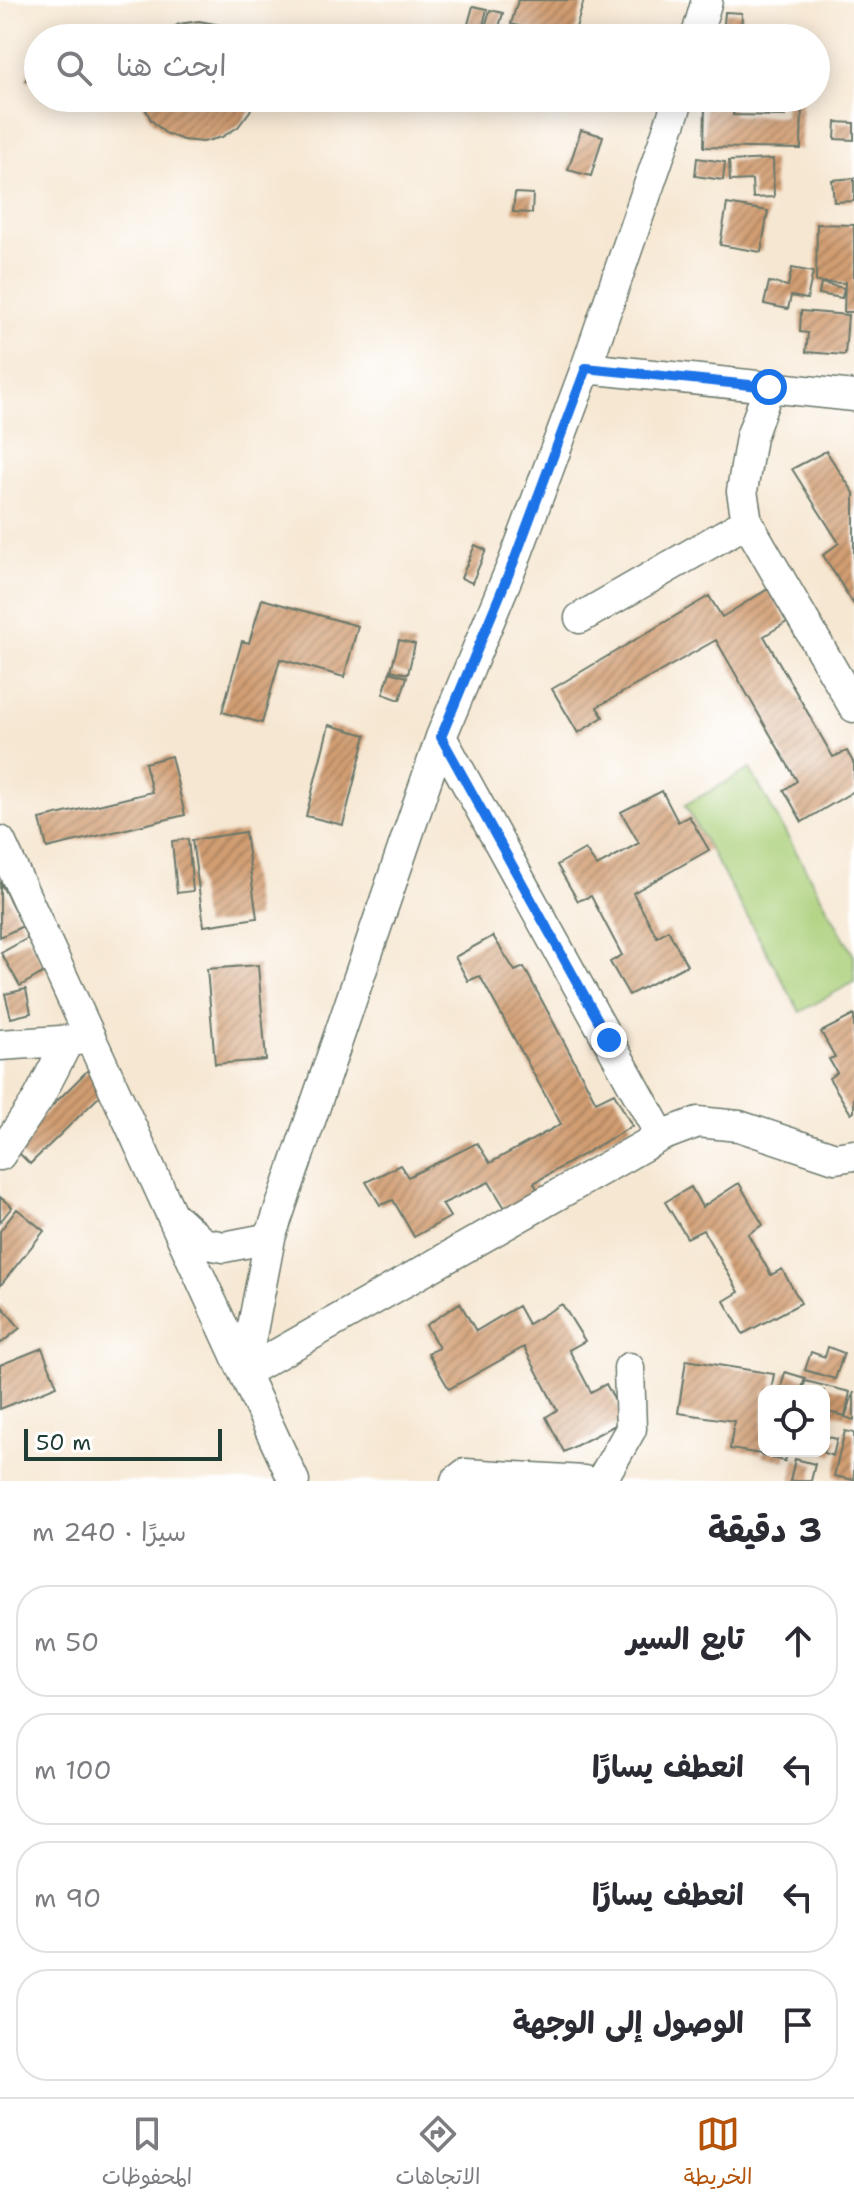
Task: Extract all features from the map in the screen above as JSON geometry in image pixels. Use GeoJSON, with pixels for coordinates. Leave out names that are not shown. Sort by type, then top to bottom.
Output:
{"type":"FeatureCollection","features":[{"type":"Feature","properties":{"kind":"street"},"geometry":{"type":"LineString","coordinates":[[700,24],[707,0]]}},
{"type":"Feature","properties":{"kind":"street"},"geometry":{"type":"LineString","coordinates":[[244,1373],[270,1238],[441,737],[514,561],[586,368],[674,112]]}},
{"type":"Feature","properties":{"kind":"street"},"geometry":{"type":"LineString","coordinates":[[586,368],[854,396]]}},
{"type":"Feature","properties":{"kind":"street"},"geometry":{"type":"LineString","coordinates":[[769,387],[751,437],[744,478],[742,491],[747,522],[854,707]]}},
{"type":"Feature","properties":{"kind":"street"},"geometry":{"type":"LineString","coordinates":[[580,618],[747,522]]}},
{"type":"Feature","properties":{"kind":"street"},"geometry":{"type":"LineString","coordinates":[[441,737],[661,1136]]}},
{"type":"Feature","properties":{"kind":"street"},"geometry":{"type":"LineString","coordinates":[[0,841],[80,1040],[174,1216],[294,1481]]}},
{"type":"Feature","properties":{"kind":"street"},"geometry":{"type":"LineString","coordinates":[[0,1045],[80,1040]]}},
{"type":"Feature","properties":{"kind":"street"},"geometry":{"type":"LineString","coordinates":[[0,1155],[80,1040]]}},
{"type":"Feature","properties":{"kind":"street"},"geometry":{"type":"LineString","coordinates":[[244,1373],[661,1136],[698,1122],[739,1126],[835,1158],[854,1155]]}},
{"type":"Feature","properties":{"kind":"street"},"geometry":{"type":"LineString","coordinates":[[174,1216],[203,1243],[224,1247],[270,1238]]}},
{"type":"Feature","properties":{"kind":"street"},"geometry":{"type":"LineString","coordinates":[[601,1481],[631,1429],[629,1368]]}},
{"type":"Feature","properties":{"kind":"street"},"geometry":{"type":"LineString","coordinates":[[456,1481],[465,1474],[584,1481]]}},
{"type":"Feature","properties":{"kind":"green space"},"geometry":{"type":"Polygon","coordinates":[[[750,769],[854,956],[854,982],[800,1012],[685,805],[750,769]]]}},
{"type":"Feature","properties":{"kind":"building"},"geometry":{"type":"Polygon","coordinates":[[[518,0],[584,0],[577,24],[511,24],[518,0]]]}},
{"type":"Feature","properties":{"kind":"building"},"geometry":{"type":"Polygon","coordinates":[[[473,6],[487,9],[483,24],[468,24],[473,6]]]}},
{"type":"Feature","properties":{"kind":"building"},"geometry":{"type":"Polygon","coordinates":[[[490,10],[503,13],[500,24],[486,24],[490,10]]]}},
{"type":"Feature","properties":{"kind":"building"},"geometry":{"type":"Polygon","coordinates":[[[725,12],[742,13],[742,24],[724,24],[725,12]]]}},
{"type":"Feature","properties":{"kind":"building"},"geometry":{"type":"Polygon","coordinates":[[[199,21],[215,24],[179,24],[199,21]]]}},
{"type":"Feature","properties":{"kind":"building"},"geometry":{"type":"Polygon","coordinates":[[[147,112],[249,112],[238,127],[222,137],[203,142],[183,140],[165,133],[147,112]]]}},
{"type":"Feature","properties":{"kind":"building"},"geometry":{"type":"Polygon","coordinates":[[[705,112],[785,116],[785,112],[802,112],[801,149],[704,147],[705,112]]]}},
{"type":"Feature","properties":{"kind":"building"},"geometry":{"type":"Polygon","coordinates":[[[836,122],[854,123],[854,140],[835,139],[836,122]]]}},
{"type":"Feature","properties":{"kind":"building"},"geometry":{"type":"Polygon","coordinates":[[[581,130],[603,136],[591,176],[568,170],[581,130]]]}},
{"type":"Feature","properties":{"kind":"building"},"geometry":{"type":"Polygon","coordinates":[[[697,158],[725,162],[723,180],[695,176],[697,158]]]}},
{"type":"Feature","properties":{"kind":"building"},"geometry":{"type":"Polygon","coordinates":[[[773,159],[774,197],[753,198],[752,180],[730,181],[729,161],[773,159]]]}},
{"type":"Feature","properties":{"kind":"building"},"geometry":{"type":"Polygon","coordinates":[[[854,178],[854,201],[834,202],[832,180],[854,178]]]}},
{"type":"Feature","properties":{"kind":"building"},"geometry":{"type":"Polygon","coordinates":[[[515,193],[533,194],[532,213],[513,212],[515,193]]]}},
{"type":"Feature","properties":{"kind":"building"},"geometry":{"type":"Polygon","coordinates":[[[727,204],[768,211],[761,252],[720,245],[727,204]]]}},
{"type":"Feature","properties":{"kind":"building"},"geometry":{"type":"Polygon","coordinates":[[[817,224],[854,225],[854,312],[844,312],[845,283],[816,282],[817,224]]]}},
{"type":"Feature","properties":{"kind":"building"},"geometry":{"type":"Polygon","coordinates":[[[792,268],[813,272],[807,299],[791,296],[788,309],[764,304],[769,282],[788,286],[792,268]]]}},
{"type":"Feature","properties":{"kind":"building"},"geometry":{"type":"Polygon","coordinates":[[[821,283],[844,288],[842,298],[819,294],[821,283]]]}},
{"type":"Feature","properties":{"kind":"building"},"geometry":{"type":"Polygon","coordinates":[[[801,311],[848,315],[845,355],[806,352],[808,333],[800,332],[801,311]]]}},
{"type":"Feature","properties":{"kind":"building"},"geometry":{"type":"Polygon","coordinates":[[[826,451],[854,493],[854,605],[823,555],[839,543],[792,469],[826,451]]]}},
{"type":"Feature","properties":{"kind":"building"},"geometry":{"type":"Polygon","coordinates":[[[475,545],[486,550],[472,583],[461,578],[475,545]]]}},
{"type":"Feature","properties":{"kind":"building"},"geometry":{"type":"Polygon","coordinates":[[[768,589],[787,622],[764,636],[833,757],[847,751],[854,764],[854,791],[802,822],[784,790],[797,781],[716,640],[597,707],[603,717],[578,733],[552,689],[709,596],[722,617],[768,589]]]}},
{"type":"Feature","properties":{"kind":"building"},"geometry":{"type":"Polygon","coordinates":[[[262,599],[358,626],[344,677],[280,659],[262,723],[222,712],[242,641],[249,643],[262,599]]]}},
{"type":"Feature","properties":{"kind":"building"},"geometry":{"type":"Polygon","coordinates":[[[399,640],[415,644],[408,674],[391,670],[399,640]]]}},
{"type":"Feature","properties":{"kind":"building"},"geometry":{"type":"Polygon","coordinates":[[[390,672],[407,677],[400,700],[383,694],[390,672]]]}},
{"type":"Feature","properties":{"kind":"building"},"geometry":{"type":"Polygon","coordinates":[[[329,725],[366,735],[343,825],[306,816],[329,725]]]}},
{"type":"Feature","properties":{"kind":"building"},"geometry":{"type":"Polygon","coordinates":[[[171,756],[185,815],[47,848],[40,819],[152,792],[145,763],[171,756]]]}},
{"type":"Feature","properties":{"kind":"building"},"geometry":{"type":"Polygon","coordinates":[[[662,791],[678,822],[689,816],[709,850],[633,893],[657,937],[668,930],[687,965],[629,995],[610,962],[622,955],[591,896],[578,901],[557,865],[585,849],[597,866],[639,843],[621,812],[662,791]]]}},
{"type":"Feature","properties":{"kind":"building"},"geometry":{"type":"Polygon","coordinates":[[[245,832],[257,918],[204,926],[192,840],[245,832]]]}},
{"type":"Feature","properties":{"kind":"building"},"geometry":{"type":"Polygon","coordinates":[[[188,839],[193,891],[177,893],[172,841],[188,839]]]}},
{"type":"Feature","properties":{"kind":"building"},"geometry":{"type":"Polygon","coordinates":[[[0,882],[23,926],[0,937],[0,882]]]}},
{"type":"Feature","properties":{"kind":"building"},"geometry":{"type":"Polygon","coordinates":[[[493,936],[515,971],[524,967],[596,1102],[614,1093],[632,1126],[534,1183],[540,1194],[508,1213],[489,1182],[442,1204],[450,1217],[414,1237],[393,1200],[380,1205],[366,1182],[400,1165],[408,1177],[477,1143],[490,1163],[561,1124],[480,976],[468,981],[455,957],[493,936]]]}},
{"type":"Feature","properties":{"kind":"building"},"geometry":{"type":"Polygon","coordinates":[[[28,938],[46,971],[20,986],[1,953],[28,938]]]}},
{"type":"Feature","properties":{"kind":"building"},"geometry":{"type":"Polygon","coordinates":[[[258,965],[266,1060],[215,1064],[207,969],[258,965]]]}},
{"type":"Feature","properties":{"kind":"building"},"geometry":{"type":"Polygon","coordinates":[[[26,989],[31,1013],[11,1018],[5,994],[26,989]]]}},
{"type":"Feature","properties":{"kind":"building"},"geometry":{"type":"Polygon","coordinates":[[[854,1015],[854,1112],[851,1114],[829,1078],[837,1073],[829,1059],[835,1057],[821,1032],[854,1015]]]}},
{"type":"Feature","properties":{"kind":"building"},"geometry":{"type":"Polygon","coordinates":[[[88,1070],[107,1089],[30,1164],[12,1146],[88,1070]]]}},
{"type":"Feature","properties":{"kind":"building"},"geometry":{"type":"Polygon","coordinates":[[[739,1183],[763,1225],[748,1234],[771,1275],[782,1269],[801,1303],[743,1334],[724,1301],[739,1292],[703,1230],[687,1238],[665,1202],[691,1187],[702,1207],[739,1183]]]}},
{"type":"Feature","properties":{"kind":"building"},"geometry":{"type":"Polygon","coordinates":[[[0,1197],[12,1207],[0,1222],[0,1197]]]}},
{"type":"Feature","properties":{"kind":"building"},"geometry":{"type":"Polygon","coordinates":[[[17,1209],[44,1231],[0,1286],[0,1231],[17,1209]]]}},
{"type":"Feature","properties":{"kind":"building"},"geometry":{"type":"Polygon","coordinates":[[[460,1303],[476,1331],[518,1306],[528,1324],[562,1304],[585,1341],[569,1350],[591,1392],[606,1384],[625,1420],[564,1452],[546,1417],[557,1410],[524,1347],[449,1389],[428,1353],[439,1348],[426,1325],[460,1303]]]}},
{"type":"Feature","properties":{"kind":"building"},"geometry":{"type":"Polygon","coordinates":[[[0,1304],[20,1328],[0,1344],[0,1304]]]}},
{"type":"Feature","properties":{"kind":"building"},"geometry":{"type":"Polygon","coordinates":[[[828,1347],[844,1353],[835,1379],[805,1370],[811,1352],[825,1357],[828,1347]]]}},
{"type":"Feature","properties":{"kind":"building"},"geometry":{"type":"Polygon","coordinates":[[[42,1348],[57,1386],[0,1409],[0,1365],[42,1348]]]}},
{"type":"Feature","properties":{"kind":"building"},"geometry":{"type":"Polygon","coordinates":[[[686,1360],[774,1374],[772,1385],[758,1385],[758,1454],[730,1449],[734,1421],[678,1413],[686,1360]]]}},
{"type":"Feature","properties":{"kind":"building"},"geometry":{"type":"Polygon","coordinates":[[[785,1372],[805,1378],[803,1385],[782,1385],[785,1372]]]}},
{"type":"Feature","properties":{"kind":"building"},"geometry":{"type":"Polygon","coordinates":[[[830,1387],[850,1392],[845,1416],[830,1412],[830,1387]]]}},
{"type":"Feature","properties":{"kind":"building"},"geometry":{"type":"Polygon","coordinates":[[[854,1392],[854,1420],[845,1417],[854,1392]]]}},
{"type":"Feature","properties":{"kind":"building"},"geometry":{"type":"Polygon","coordinates":[[[845,1431],[854,1433],[854,1480],[834,1476],[845,1431]]]}},
{"type":"Feature","properties":{"kind":"building"},"geometry":{"type":"Polygon","coordinates":[[[830,1437],[837,1439],[833,1456],[830,1455],[830,1437]]]}},
{"type":"Feature","properties":{"kind":"building"},"geometry":{"type":"Polygon","coordinates":[[[795,1459],[815,1464],[811,1481],[790,1481],[795,1459]]]}},
{"type":"Feature","properties":{"kind":"route"},"geometry":{"type":"LineString","coordinates":[[609,1040],[441,737],[514,561],[586,368],[769,387]]}}]}
